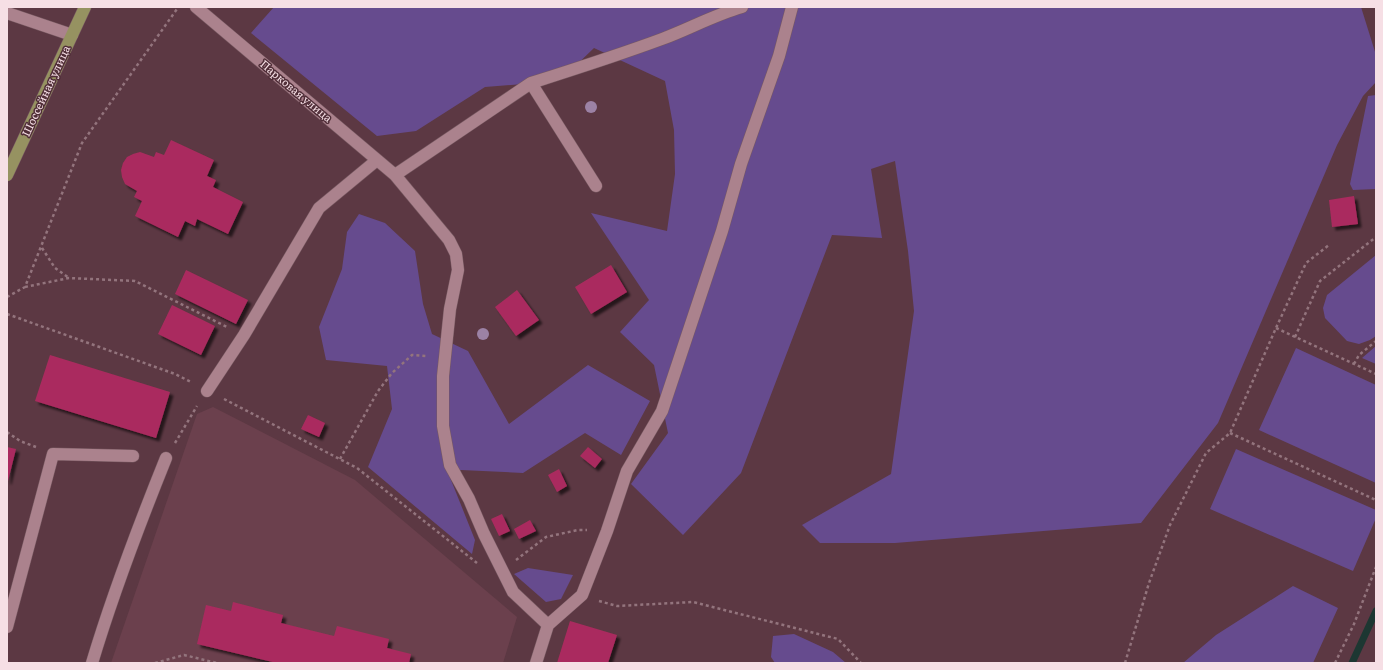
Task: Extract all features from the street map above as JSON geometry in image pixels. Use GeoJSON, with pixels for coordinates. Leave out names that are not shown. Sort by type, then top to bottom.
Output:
{"type":"FeatureCollection","features":[{"type":"Feature","properties":{"kind":"main road","name":"Шоссейная улица"},"geometry":{"type":"LineString","coordinates":[[7,175],[85,7]]}},
{"type":"Feature","properties":{"kind":"street","name":"Парковая улица"},"geometry":{"type":"LineString","coordinates":[[196,7],[396,175],[449,240],[456,254],[458,270],[450,310],[443,376],[443,426],[450,465],[469,499],[484,534],[513,592],[548,625]]}},
{"type":"Feature","properties":{"kind":"street"},"geometry":{"type":"LineString","coordinates":[[396,175],[531,83],[622,53],[663,38],[725,12],[742,7]]}},
{"type":"Feature","properties":{"kind":"street"},"geometry":{"type":"LineString","coordinates":[[536,663],[548,625],[582,595],[607,531],[627,471],[655,425],[664,405],[722,230],[741,164],[779,56],[792,7]]}},
{"type":"Feature","properties":{"kind":"street"},"geometry":{"type":"LineString","coordinates":[[7,13],[72,35]]}},
{"type":"Feature","properties":{"kind":"street"},"geometry":{"type":"LineString","coordinates":[[531,83],[596,186]]}},
{"type":"Feature","properties":{"kind":"street"},"geometry":{"type":"LineString","coordinates":[[207,390],[244,335],[319,208],[377,160]]}},
{"type":"Feature","properties":{"kind":"street"},"geometry":{"type":"LineString","coordinates":[[7,627],[53,454],[134,456]]}},
{"type":"Feature","properties":{"kind":"street"},"geometry":{"type":"LineString","coordinates":[[92,663],[101,632],[133,540],[166,458]]}},
{"type":"Feature","properties":{"kind":"path"},"geometry":{"type":"LineString","coordinates":[[25,287],[82,143],[179,7]]}},
{"type":"Feature","properties":{"kind":"path"},"geometry":{"type":"LineString","coordinates":[[1295,337],[1320,281],[1376,237]]}},
{"type":"Feature","properties":{"kind":"path"},"geometry":{"type":"LineString","coordinates":[[1125,663],[1149,583],[1170,526],[1206,453],[1230,433],[1306,263],[1328,245]]}},
{"type":"Feature","properties":{"kind":"path"},"geometry":{"type":"LineString","coordinates":[[42,247],[54,268],[69,278]]}},
{"type":"Feature","properties":{"kind":"path"},"geometry":{"type":"LineString","coordinates":[[7,297],[25,287],[69,278],[135,281],[244,335]]}},
{"type":"Feature","properties":{"kind":"path"},"geometry":{"type":"LineString","coordinates":[[7,314],[175,374],[357,468],[482,567]]}},
{"type":"Feature","properties":{"kind":"path"},"geometry":{"type":"LineString","coordinates":[[1276,328],[1376,374]]}},
{"type":"Feature","properties":{"kind":"path"},"geometry":{"type":"LineString","coordinates":[[1354,364],[1359,355],[1376,341]]}},
{"type":"Feature","properties":{"kind":"path"},"geometry":{"type":"LineString","coordinates":[[340,459],[378,391],[392,373],[412,355],[444,358]]}},
{"type":"Feature","properties":{"kind":"path"},"geometry":{"type":"LineString","coordinates":[[166,458],[207,390]]}},
{"type":"Feature","properties":{"kind":"path"},"geometry":{"type":"LineString","coordinates":[[7,432],[20,441],[53,454]]}},
{"type":"Feature","properties":{"kind":"path"},"geometry":{"type":"LineString","coordinates":[[1230,433],[1376,500]]}},
{"type":"Feature","properties":{"kind":"path"},"geometry":{"type":"LineString","coordinates":[[502,570],[546,537],[578,530],[607,531]]}},
{"type":"Feature","properties":{"kind":"path"},"geometry":{"type":"LineString","coordinates":[[1335,663],[1354,624],[1376,567]]}},
{"type":"Feature","properties":{"kind":"path"},"geometry":{"type":"LineString","coordinates":[[582,595],[617,606],[693,602],[838,639],[861,663]]}},
{"type":"Feature","properties":{"kind":"path"},"geometry":{"type":"LineString","coordinates":[[155,663],[184,655],[217,663]]}},
{"type":"Feature","properties":{"kind":"shaded area"},"geometry":{"type":"Polygon","coordinates":[[[274,7],[1361,7],[1376,55],[1376,82],[1363,96],[1337,145],[1218,423],[1141,523],[895,543],[820,543],[802,525],[891,474],[914,311],[908,251],[895,161],[871,169],[882,238],[832,235],[741,473],[683,535],[631,484],[668,433],[654,365],[620,332],[649,300],[591,213],[667,231],[675,174],[674,130],[665,81],[594,48],[567,74],[523,84],[485,87],[416,131],[377,136],[251,33],[274,7]]]}},
{"type":"Feature","properties":{"kind":"shaded area"},"geometry":{"type":"Polygon","coordinates":[[[1376,95],[1376,189],[1353,190],[1350,184],[1368,96],[1376,95]]]}},
{"type":"Feature","properties":{"kind":"shaded area"},"geometry":{"type":"Polygon","coordinates":[[[359,214],[385,223],[415,251],[423,304],[432,334],[468,351],[509,424],[588,365],[650,401],[621,455],[585,433],[523,473],[461,470],[449,475],[475,540],[472,554],[368,467],[392,409],[387,366],[326,360],[319,327],[342,269],[347,232],[359,214]]]}},
{"type":"Feature","properties":{"kind":"shaded area"},"geometry":{"type":"Polygon","coordinates":[[[1376,255],[1376,336],[1359,344],[1347,341],[1325,318],[1323,308],[1327,295],[1376,255]]]}},
{"type":"Feature","properties":{"kind":"shaded area"},"geometry":{"type":"Polygon","coordinates":[[[1376,346],[1376,364],[1362,358],[1376,346]]]}},
{"type":"Feature","properties":{"kind":"shaded area"},"geometry":{"type":"Polygon","coordinates":[[[1296,348],[1376,385],[1376,483],[1259,430],[1296,348]]]}},
{"type":"Feature","properties":{"kind":"shaded area"},"geometry":{"type":"Polygon","coordinates":[[[213,407],[355,480],[517,617],[503,663],[111,663],[197,414],[213,407]]]}},
{"type":"Feature","properties":{"kind":"shaded area"},"geometry":{"type":"Polygon","coordinates":[[[1236,449],[1376,510],[1376,518],[1353,571],[1210,509],[1236,449]]]}},
{"type":"Feature","properties":{"kind":"shaded area"},"geometry":{"type":"Polygon","coordinates":[[[528,568],[573,575],[561,599],[546,602],[514,574],[528,568]]]}},
{"type":"Feature","properties":{"kind":"shaded area"},"geometry":{"type":"Polygon","coordinates":[[[1293,586],[1338,608],[1313,663],[1183,663],[1216,635],[1293,586]]]}},
{"type":"Feature","properties":{"kind":"shaded area"},"geometry":{"type":"Polygon","coordinates":[[[794,634],[833,652],[846,663],[775,663],[771,657],[773,636],[794,634]]]}},
{"type":"Feature","properties":{"kind":"building"},"geometry":{"type":"Polygon","coordinates":[[[171,140],[214,160],[207,176],[216,180],[213,187],[243,202],[228,234],[197,219],[195,226],[185,221],[178,237],[135,216],[142,201],[134,197],[137,191],[125,184],[121,170],[123,163],[127,157],[140,152],[154,157],[156,152],[164,155],[171,140]]]}},
{"type":"Feature","properties":{"kind":"building"},"geometry":{"type":"Polygon","coordinates":[[[1354,196],[1358,224],[1332,227],[1329,200],[1354,196]]]}},
{"type":"Feature","properties":{"kind":"building"},"geometry":{"type":"Polygon","coordinates":[[[611,265],[627,292],[591,314],[575,287],[611,265]]]}},
{"type":"Feature","properties":{"kind":"building"},"geometry":{"type":"Polygon","coordinates":[[[186,270],[248,300],[236,324],[175,294],[186,270]]]}},
{"type":"Feature","properties":{"kind":"building"},"geometry":{"type":"Polygon","coordinates":[[[517,290],[539,320],[516,336],[495,307],[517,290]]]}},
{"type":"Feature","properties":{"kind":"building"},"geometry":{"type":"Polygon","coordinates":[[[172,305],[215,326],[201,355],[158,334],[172,305]]]}},
{"type":"Feature","properties":{"kind":"building"},"geometry":{"type":"Polygon","coordinates":[[[50,355],[170,392],[156,438],[35,401],[50,355]]]}},
{"type":"Feature","properties":{"kind":"building"},"geometry":{"type":"Polygon","coordinates":[[[308,415],[325,423],[319,437],[301,429],[308,415]]]}},
{"type":"Feature","properties":{"kind":"building"},"geometry":{"type":"Polygon","coordinates":[[[7,447],[16,449],[8,481],[7,481],[7,447]]]}},
{"type":"Feature","properties":{"kind":"building"},"geometry":{"type":"Polygon","coordinates":[[[588,447],[602,459],[595,468],[580,456],[588,447]]]}},
{"type":"Feature","properties":{"kind":"building"},"geometry":{"type":"Polygon","coordinates":[[[559,469],[567,486],[557,492],[548,475],[559,469]]]}},
{"type":"Feature","properties":{"kind":"building"},"geometry":{"type":"Polygon","coordinates":[[[502,514],[510,531],[499,536],[491,519],[502,514]]]}},
{"type":"Feature","properties":{"kind":"building"},"geometry":{"type":"Polygon","coordinates":[[[530,520],[536,531],[519,539],[514,529],[530,520]]]}},
{"type":"Feature","properties":{"kind":"building"},"geometry":{"type":"Polygon","coordinates":[[[233,602],[283,615],[281,623],[334,636],[337,626],[389,639],[387,648],[411,654],[409,663],[277,663],[197,644],[206,605],[231,611],[233,602]]]}},
{"type":"Feature","properties":{"kind":"building"},"geometry":{"type":"Polygon","coordinates":[[[570,621],[617,635],[608,663],[557,663],[570,621]]]}},
{"type":"Feature","properties":{"kind":"waterway"},"geometry":{"type":"LineString","coordinates":[[1352,663],[1376,611]]}}]}
